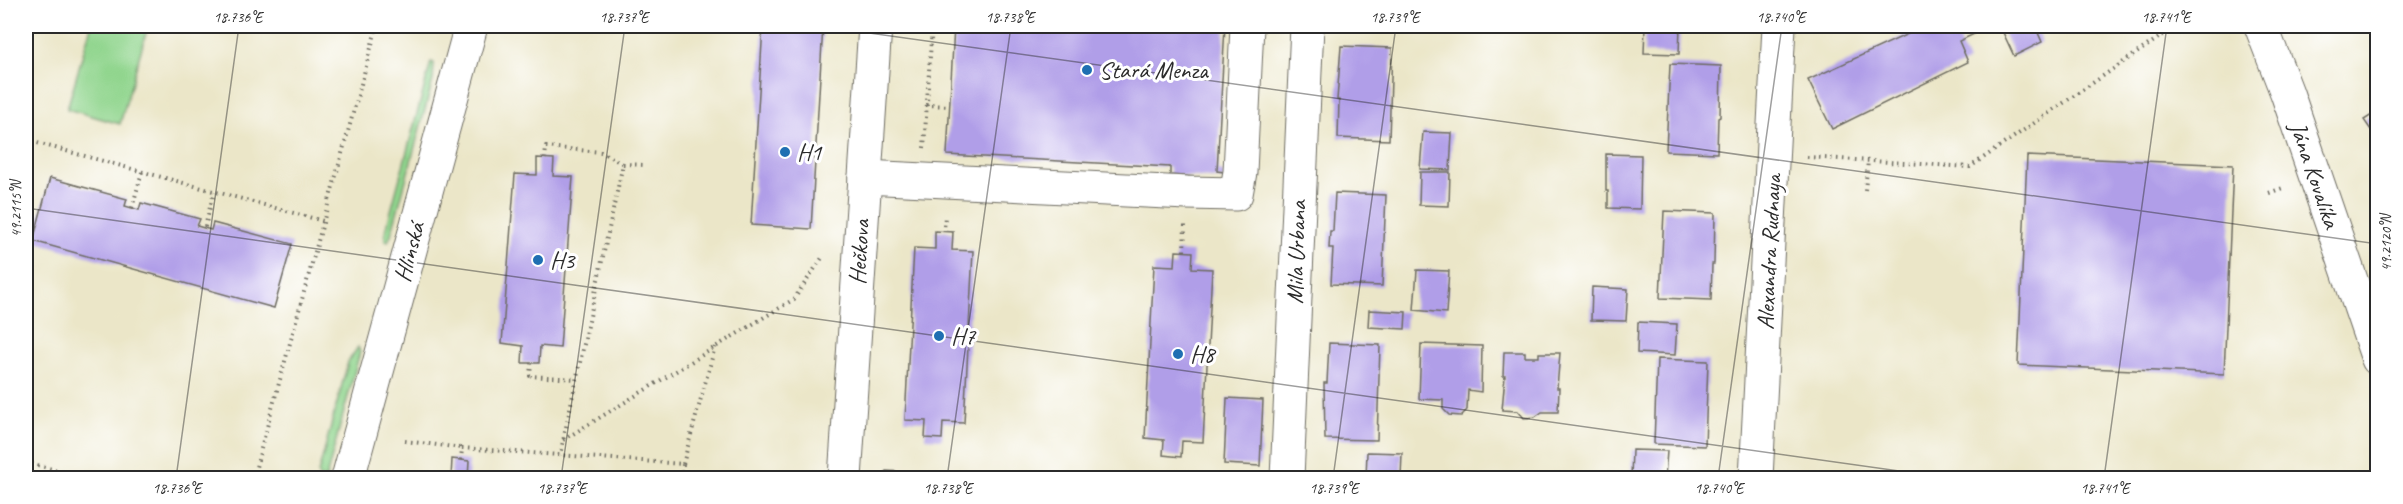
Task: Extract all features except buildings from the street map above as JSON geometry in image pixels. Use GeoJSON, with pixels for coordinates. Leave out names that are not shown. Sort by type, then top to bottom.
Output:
{"type":"FeatureCollection","features":[{"type":"Feature","properties":{"kind":"street","name":"Hlinská"},"geometry":{"type":"LineString","coordinates":[[348,478],[471,26]]}},
{"type":"Feature","properties":{"kind":"street","name":"Hečkova"},"geometry":{"type":"LineString","coordinates":[[845,478],[875,26]]}},
{"type":"Feature","properties":{"kind":"street"},"geometry":{"type":"LineString","coordinates":[[865,177],[1236,194],[1240,172],[1247,26]]}},
{"type":"Feature","properties":{"kind":"street","name":"Mila Urbana"},"geometry":{"type":"LineString","coordinates":[[1287,478],[1306,26]]}},
{"type":"Feature","properties":{"kind":"street","name":"Alexandra Rudnaya"},"geometry":{"type":"LineString","coordinates":[[1756,478],[1779,26]]}},
{"type":"Feature","properties":{"kind":"street","name":"Jána Kovalíka"},"geometry":{"type":"LineString","coordinates":[[2261,26],[2287,93],[2378,359]]}},
{"type":"Feature","properties":{"kind":"path"},"geometry":{"type":"LineString","coordinates":[[253,478],[376,26]]}},
{"type":"Feature","properties":{"kind":"path"},"geometry":{"type":"LineString","coordinates":[[921,180],[932,26]]}},
{"type":"Feature","properties":{"kind":"path"},"geometry":{"type":"LineString","coordinates":[[1797,156],[1970,167],[2176,26]]}},
{"type":"Feature","properties":{"kind":"path"},"geometry":{"type":"LineString","coordinates":[[926,105],[949,106]]}},
{"type":"Feature","properties":{"kind":"path"},"geometry":{"type":"LineString","coordinates":[[26,140],[323,221]]}},
{"type":"Feature","properties":{"kind":"path"},"geometry":{"type":"LineString","coordinates":[[545,159],[546,147],[601,153],[622,164],[645,165]]}},
{"type":"Feature","properties":{"kind":"path"},"geometry":{"type":"LineString","coordinates":[[1865,190],[1868,161]]}},
{"type":"Feature","properties":{"kind":"path"},"geometry":{"type":"LineString","coordinates":[[560,455],[622,164]]}},
{"type":"Feature","properties":{"kind":"path"},"geometry":{"type":"LineString","coordinates":[[132,208],[142,172]]}},
{"type":"Feature","properties":{"kind":"path"},"geometry":{"type":"LineString","coordinates":[[205,228],[214,192]]}},
{"type":"Feature","properties":{"kind":"path"},"geometry":{"type":"LineString","coordinates":[[563,440],[794,298],[825,255]]}},
{"type":"Feature","properties":{"kind":"path"},"geometry":{"type":"LineString","coordinates":[[682,475],[682,464],[715,347]]}},
{"type":"Feature","properties":{"kind":"path"},"geometry":{"type":"LineString","coordinates":[[531,363],[530,376],[576,379]]}},
{"type":"Feature","properties":{"kind":"path"},"geometry":{"type":"LineString","coordinates":[[405,441],[462,448],[682,464]]}},
{"type":"Feature","properties":{"kind":"path"},"geometry":{"type":"LineString","coordinates":[[461,460],[462,448]]}},
{"type":"Feature","properties":{"kind":"path"},"geometry":{"type":"LineString","coordinates":[[26,462],[86,478]]}},
{"type":"Feature","properties":{"kind":"path"},"geometry":{"type":"LineString","coordinates":[[58,478],[60,471]]}},
{"type":"Feature","properties":{"kind":"green space"},"geometry":{"type":"Polygon","coordinates":[[[91,26],[148,26],[120,124],[67,109],[91,26]]]}},
{"type":"Feature","properties":{"kind":"green space"},"geometry":{"type":"Polygon","coordinates":[[[431,62],[434,63],[433,80],[391,235],[388,241],[385,241],[385,233],[431,62]]]}},
{"type":"Feature","properties":{"kind":"green space"},"geometry":{"type":"Polygon","coordinates":[[[358,347],[360,352],[326,478],[319,478],[318,474],[348,362],[358,347]]]}},
{"type":"Feature","properties":{"kind":"place","name":"Stará Menza"},"geometry":{"type":"Point","coordinates":[1087,70]}},
{"type":"Feature","properties":{"kind":"place","name":"H1"},"geometry":{"type":"Point","coordinates":[785,152]}},
{"type":"Feature","properties":{"kind":"place","name":"H3"},"geometry":{"type":"Point","coordinates":[538,260]}},
{"type":"Feature","properties":{"kind":"place","name":"H7"},"geometry":{"type":"Point","coordinates":[939,336]}},
{"type":"Feature","properties":{"kind":"place","name":"H8"},"geometry":{"type":"Point","coordinates":[1178,354]}}]}
